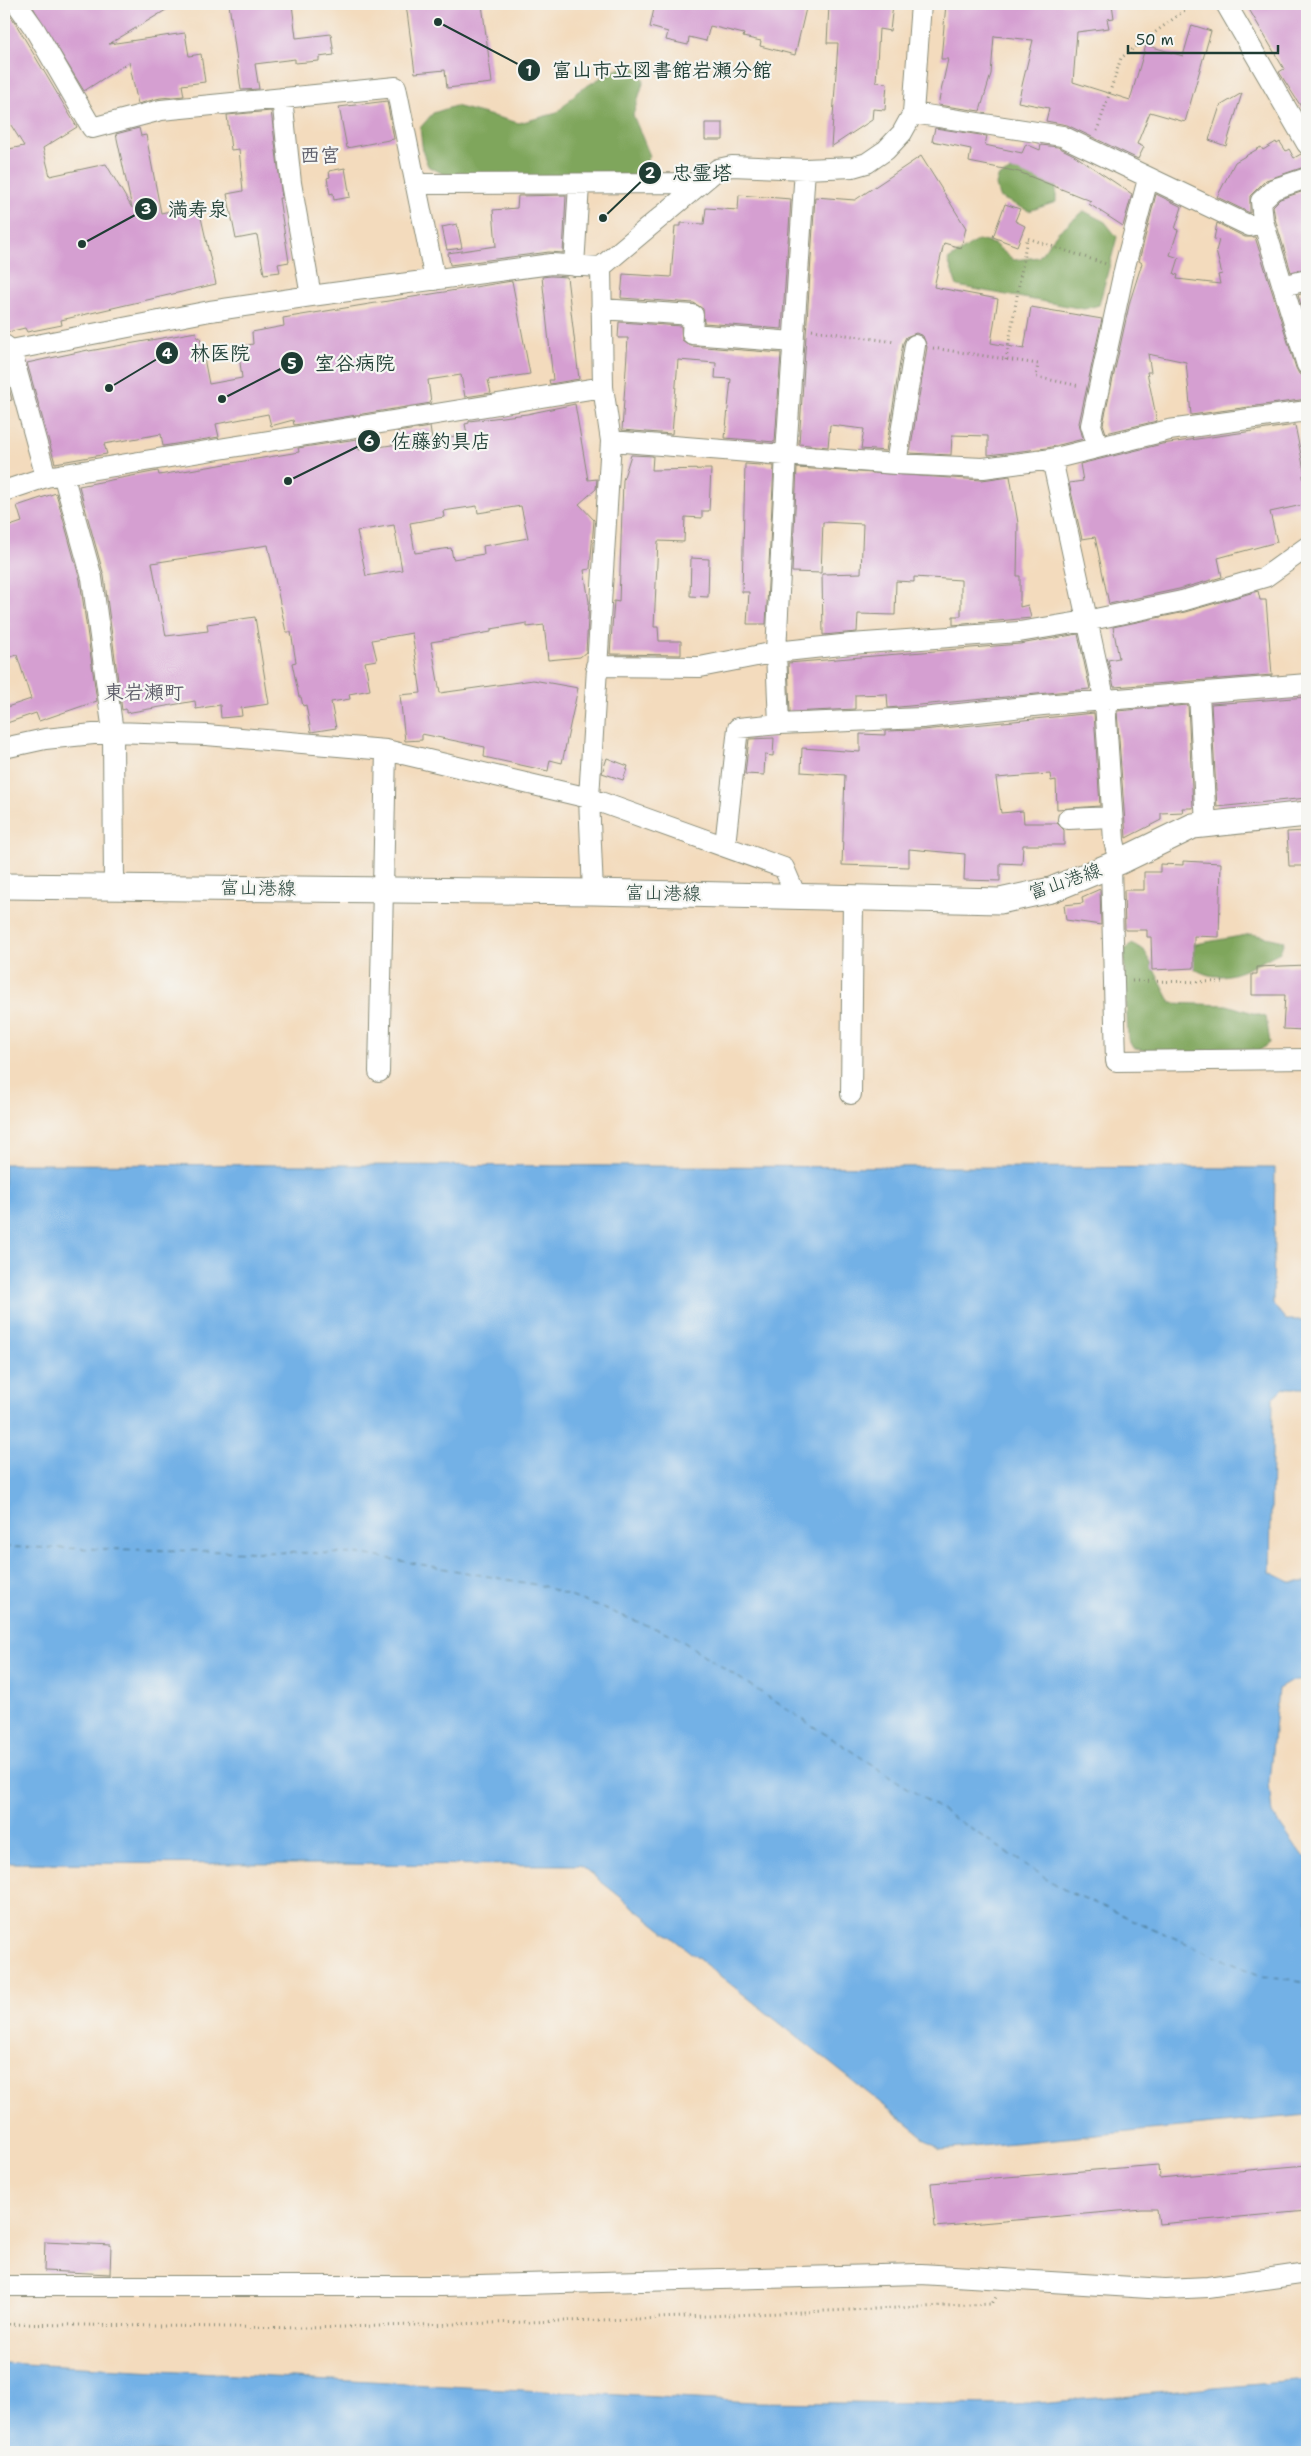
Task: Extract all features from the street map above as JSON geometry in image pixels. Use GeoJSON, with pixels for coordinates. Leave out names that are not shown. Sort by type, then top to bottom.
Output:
{"type":"FeatureCollection","features":[{"type":"Feature","properties":{"kind":"main road","name":"富山港線"},"geometry":{"type":"LineString","coordinates":[[4,886],[593,892],[1000,901],[1051,890],[1115,864],[1193,826],[1307,814]]}},
{"type":"Feature","properties":{"kind":"street"},"geometry":{"type":"LineString","coordinates":[[17,4],[34,28],[92,128],[161,110],[396,87],[435,280]]}},
{"type":"Feature","properties":{"kind":"street"},"geometry":{"type":"LineString","coordinates":[[114,886],[113,732],[92,578],[7,348],[210,311],[310,296],[551,264],[601,267],[718,169],[732,166],[805,169],[853,167],[867,163],[886,150],[902,132],[914,113],[921,4]]}},
{"type":"Feature","properties":{"kind":"street"},"geometry":{"type":"LineString","coordinates":[[1226,4],[1307,144]]}},
{"type":"Feature","properties":{"kind":"street"},"geometry":{"type":"LineString","coordinates":[[282,98],[291,183],[310,296]]}},
{"type":"Feature","properties":{"kind":"street"},"geometry":{"type":"LineString","coordinates":[[914,113],[1062,136],[1250,226],[1263,221]]}},
{"type":"Feature","properties":{"kind":"street"},"geometry":{"type":"LineString","coordinates":[[779,724],[776,652],[786,454],[805,169]]}},
{"type":"Feature","properties":{"kind":"street"},"geometry":{"type":"LineString","coordinates":[[1098,447],[1090,425],[1124,270],[1148,178]]}},
{"type":"Feature","properties":{"kind":"street"},"geometry":{"type":"LineString","coordinates":[[1307,178],[1274,189],[1261,201],[1263,221],[1307,365]]}},
{"type":"Feature","properties":{"kind":"street"},"geometry":{"type":"LineString","coordinates":[[415,184],[579,185],[700,183]]}},
{"type":"Feature","properties":{"kind":"street"},"geometry":{"type":"LineString","coordinates":[[574,266],[579,185]]}},
{"type":"Feature","properties":{"kind":"street"},"geometry":{"type":"LineString","coordinates":[[593,892],[589,798],[611,441],[603,387],[601,267]]}},
{"type":"Feature","properties":{"kind":"street"},"geometry":{"type":"LineString","coordinates":[[1283,286],[1307,280]]}},
{"type":"Feature","properties":{"kind":"street"},"geometry":{"type":"LineString","coordinates":[[601,309],[693,316],[692,334],[794,335]]}},
{"type":"Feature","properties":{"kind":"street"},"geometry":{"type":"LineString","coordinates":[[896,464],[915,345]]}},
{"type":"Feature","properties":{"kind":"street"},"geometry":{"type":"LineString","coordinates":[[4,491],[54,475],[603,387]]}},
{"type":"Feature","properties":{"kind":"street"},"geometry":{"type":"LineString","coordinates":[[611,441],[896,464],[983,468],[1052,459],[1169,430],[1307,411]]}},
{"type":"Feature","properties":{"kind":"street"},"geometry":{"type":"LineString","coordinates":[[1052,459],[1105,702],[1115,864],[1114,981],[1116,1061],[1307,1059]]}},
{"type":"Feature","properties":{"kind":"street"},"geometry":{"type":"LineString","coordinates":[[596,666],[700,667],[776,652],[851,644],[1019,632],[1086,621],[1182,601],[1265,577],[1307,548]]}},
{"type":"Feature","properties":{"kind":"street"},"geometry":{"type":"LineString","coordinates":[[725,845],[738,728],[779,724],[922,718],[1307,684]]}},
{"type":"Feature","properties":{"kind":"street"},"geometry":{"type":"LineString","coordinates":[[1199,694],[1206,825]]}},
{"type":"Feature","properties":{"kind":"street"},"geometry":{"type":"LineString","coordinates":[[4,748],[45,738],[113,732],[206,735],[386,750],[589,798],[725,845],[784,868],[796,896]]}},
{"type":"Feature","properties":{"kind":"street"},"geometry":{"type":"LineString","coordinates":[[380,1072],[386,750]]}},
{"type":"Feature","properties":{"kind":"street"},"geometry":{"type":"LineString","coordinates":[[1068,819],[1112,817]]}},
{"type":"Feature","properties":{"kind":"street"},"geometry":{"type":"LineString","coordinates":[[851,1094],[853,898]]}},
{"type":"Feature","properties":{"kind":"street"},"geometry":{"type":"LineString","coordinates":[[4,2286],[441,2286],[921,2274],[1165,2289],[1208,2287],[1307,2273]]}},
{"type":"Feature","properties":{"kind":"path"},"geometry":{"type":"LineString","coordinates":[[1091,151],[1122,58],[1193,4]]}},
{"type":"Feature","properties":{"kind":"path"},"geometry":{"type":"LineString","coordinates":[[1006,360],[1027,238],[1124,270]]}},
{"type":"Feature","properties":{"kind":"path"},"geometry":{"type":"LineString","coordinates":[[794,335],[915,345],[1038,364],[1036,377],[1098,389]]}},
{"type":"Feature","properties":{"kind":"path"},"geometry":{"type":"LineString","coordinates":[[1114,981],[1225,982]]}},
{"type":"Feature","properties":{"kind":"path"},"geometry":{"type":"LineString","coordinates":[[4,2324],[308,2328],[626,2319],[992,2304],[1008,2278]]}},
{"type":"Feature","properties":{"kind":"green space"},"geometry":{"type":"Polygon","coordinates":[[[633,64],[644,80],[633,115],[650,156],[643,168],[629,179],[449,177],[428,166],[423,153],[420,128],[433,113],[455,106],[519,123],[557,113],[577,92],[610,72],[633,64]]]}},
{"type":"Feature","properties":{"kind":"green space"},"geometry":{"type":"Polygon","coordinates":[[[1025,163],[1056,178],[1056,202],[1029,211],[999,197],[996,185],[998,177],[1025,163]]]}},
{"type":"Feature","properties":{"kind":"green space"},"geometry":{"type":"Polygon","coordinates":[[[1084,211],[1105,222],[1117,237],[1099,305],[1084,309],[957,286],[948,260],[978,240],[994,244],[1014,260],[1039,257],[1058,232],[1084,211]]]}},
{"type":"Feature","properties":{"kind":"green space"},"geometry":{"type":"Polygon","coordinates":[[[1252,934],[1284,941],[1280,952],[1243,971],[1222,976],[1213,976],[1200,972],[1184,959],[1184,946],[1252,934]]]}},
{"type":"Feature","properties":{"kind":"green space"},"geometry":{"type":"Polygon","coordinates":[[[1132,944],[1144,950],[1171,1003],[1227,1005],[1266,1017],[1270,1043],[1253,1055],[1179,1056],[1133,1048],[1128,1039],[1124,950],[1132,944]]]}},
{"type":"Feature","properties":{"kind":"water"},"geometry":{"type":"Polygon","coordinates":[[[4,1164],[1275,1168],[1273,1304],[1286,1320],[1307,1320],[1307,1388],[1284,1388],[1273,1398],[1270,1572],[1290,1582],[1307,1582],[1307,1681],[1292,1681],[1278,1689],[1269,1783],[1272,1813],[1302,1856],[1307,1858],[1307,2115],[940,2150],[580,1865],[4,1863],[4,1164]]]}},
{"type":"Feature","properties":{"kind":"water"},"geometry":{"type":"Polygon","coordinates":[[[4,2363],[754,2402],[1014,2405],[1307,2380],[1307,2452],[4,2452],[4,2363]]]}},
{"type":"Feature","properties":{"kind":"building"},"geometry":{"type":"Polygon","coordinates":[[[4,4],[77,127],[43,148],[50,176],[106,164],[132,208],[116,134],[139,128],[141,136],[146,135],[161,213],[192,206],[194,214],[200,213],[216,284],[61,320],[62,325],[27,332],[25,328],[4,333],[4,150],[24,146],[4,114],[4,4]]]}},
{"type":"Feature","properties":{"kind":"building"},"geometry":{"type":"Polygon","coordinates":[[[31,4],[176,4],[109,44],[185,33],[189,56],[201,54],[205,82],[182,85],[184,96],[160,98],[138,104],[129,62],[84,91],[31,4]]]}},
{"type":"Feature","properties":{"kind":"building"},"geometry":{"type":"Polygon","coordinates":[[[229,4],[292,4],[296,38],[331,34],[334,55],[319,57],[319,61],[295,63],[295,59],[255,64],[259,89],[241,90],[229,4]]]}},
{"type":"Feature","properties":{"kind":"building"},"geometry":{"type":"Polygon","coordinates":[[[406,4],[482,4],[492,83],[447,88],[445,70],[415,73],[406,4]]]}},
{"type":"Feature","properties":{"kind":"building"},"geometry":{"type":"Polygon","coordinates":[[[655,4],[807,4],[795,55],[760,46],[761,41],[743,37],[744,34],[710,26],[706,41],[689,37],[688,45],[666,40],[668,32],[650,27],[655,4]]]}},
{"type":"Feature","properties":{"kind":"building"},"geometry":{"type":"Polygon","coordinates":[[[852,4],[893,4],[890,31],[879,29],[876,82],[887,83],[885,110],[873,109],[872,120],[831,147],[838,43],[827,43],[829,5],[852,7],[852,4]]]}},
{"type":"Feature","properties":{"kind":"building"},"geometry":{"type":"Polygon","coordinates":[[[946,4],[1112,4],[1114,18],[1107,19],[1109,28],[1077,32],[1073,82],[1130,100],[1146,45],[1183,56],[1192,25],[1211,31],[1185,122],[1150,112],[1137,144],[1144,147],[1138,159],[1067,125],[1046,121],[1049,108],[1018,102],[1033,40],[994,36],[991,74],[980,111],[938,105],[948,59],[941,59],[946,4]]]}},
{"type":"Feature","properties":{"kind":"building"},"geometry":{"type":"Polygon","coordinates":[[[1246,4],[1307,4],[1307,116],[1279,72],[1284,69],[1246,4]]]}},
{"type":"Feature","properties":{"kind":"building"},"geometry":{"type":"Polygon","coordinates":[[[1242,93],[1226,146],[1209,140],[1220,106],[1242,93]]]}},
{"type":"Feature","properties":{"kind":"building"},"geometry":{"type":"Polygon","coordinates":[[[387,101],[394,139],[347,148],[339,107],[387,101]]]}},
{"type":"Feature","properties":{"kind":"building"},"geometry":{"type":"Polygon","coordinates":[[[271,111],[282,198],[279,198],[289,262],[278,264],[280,272],[264,274],[257,235],[236,239],[227,194],[243,191],[239,149],[231,150],[227,115],[271,111]]]}},
{"type":"Feature","properties":{"kind":"building"},"geometry":{"type":"Polygon","coordinates":[[[705,123],[723,123],[723,140],[705,140],[705,123]]]}},
{"type":"Feature","properties":{"kind":"building"},"geometry":{"type":"Polygon","coordinates":[[[935,128],[987,136],[985,145],[1022,153],[1026,144],[1040,150],[1041,145],[1058,147],[1074,155],[1132,194],[1123,226],[1089,204],[1091,201],[1019,172],[969,162],[971,149],[932,141],[935,128]]]}},
{"type":"Feature","properties":{"kind":"building"},"geometry":{"type":"Polygon","coordinates":[[[1276,142],[1277,144],[1280,142],[1286,151],[1289,149],[1294,158],[1301,154],[1307,156],[1307,166],[1266,180],[1250,196],[1250,213],[1217,197],[1235,162],[1261,147],[1263,150],[1276,142]]]}},
{"type":"Feature","properties":{"kind":"building"},"geometry":{"type":"Polygon","coordinates":[[[921,156],[966,228],[961,248],[944,243],[934,287],[998,299],[991,343],[1024,349],[1031,307],[1102,319],[1079,423],[1083,439],[1047,448],[988,455],[988,436],[952,435],[951,455],[910,453],[927,347],[923,336],[916,333],[906,337],[903,343],[886,451],[861,449],[864,429],[830,425],[828,447],[799,444],[815,197],[855,200],[921,156]]]}},
{"type":"Feature","properties":{"kind":"building"},"geometry":{"type":"Polygon","coordinates":[[[345,168],[350,197],[334,200],[333,193],[330,194],[327,178],[330,177],[329,171],[345,168]]]}},
{"type":"Feature","properties":{"kind":"building"},"geometry":{"type":"Polygon","coordinates":[[[1307,190],[1307,268],[1291,272],[1273,206],[1280,199],[1307,190]]]}},
{"type":"Feature","properties":{"kind":"building"},"geometry":{"type":"Polygon","coordinates":[[[1156,194],[1182,207],[1175,229],[1178,230],[1170,255],[1179,258],[1174,274],[1178,275],[1177,279],[1220,284],[1218,275],[1222,274],[1216,251],[1219,240],[1214,239],[1217,223],[1245,237],[1255,237],[1296,368],[1299,374],[1307,377],[1307,399],[1191,415],[1186,362],[1148,354],[1151,372],[1147,372],[1157,421],[1106,433],[1103,424],[1130,301],[1142,263],[1139,261],[1156,194]]]}},
{"type":"Feature","properties":{"kind":"building"},"geometry":{"type":"Polygon","coordinates":[[[566,195],[563,253],[549,252],[450,265],[448,253],[496,246],[493,210],[517,208],[518,196],[566,195]]]}},
{"type":"Feature","properties":{"kind":"building"},"geometry":{"type":"Polygon","coordinates":[[[739,195],[791,199],[782,329],[704,323],[703,309],[694,303],[621,298],[623,274],[671,277],[675,226],[681,226],[681,223],[704,224],[706,208],[738,210],[739,195]]]}},
{"type":"Feature","properties":{"kind":"building"},"geometry":{"type":"Polygon","coordinates":[[[1005,204],[1020,209],[1015,221],[1025,226],[1017,246],[993,237],[1005,204]]]}},
{"type":"Feature","properties":{"kind":"building"},"geometry":{"type":"Polygon","coordinates":[[[457,224],[462,248],[447,250],[442,227],[457,224]]]}},
{"type":"Feature","properties":{"kind":"building"},"geometry":{"type":"Polygon","coordinates":[[[542,277],[567,277],[579,379],[550,384],[549,380],[553,380],[542,277]]]}},
{"type":"Feature","properties":{"kind":"building"},"geometry":{"type":"Polygon","coordinates":[[[512,281],[530,374],[488,380],[491,393],[465,397],[461,375],[428,380],[431,403],[294,425],[293,420],[271,426],[268,414],[216,424],[219,437],[163,446],[161,434],[104,444],[107,454],[55,463],[27,363],[88,350],[196,332],[197,338],[200,337],[209,384],[242,378],[238,347],[253,344],[252,332],[284,326],[283,318],[512,281]]]}},
{"type":"Feature","properties":{"kind":"building"},"geometry":{"type":"Polygon","coordinates":[[[1307,292],[1307,325],[1298,295],[1307,292]]]}},
{"type":"Feature","properties":{"kind":"building"},"geometry":{"type":"Polygon","coordinates":[[[619,322],[681,326],[682,340],[691,346],[781,353],[775,442],[725,438],[731,379],[715,378],[716,363],[678,360],[672,434],[622,430],[628,338],[618,338],[619,322]]]}},
{"type":"Feature","properties":{"kind":"building"},"geometry":{"type":"Polygon","coordinates":[[[4,369],[12,400],[4,402],[4,369]]]}},
{"type":"Feature","properties":{"kind":"building"},"geometry":{"type":"Polygon","coordinates":[[[575,404],[588,480],[597,479],[596,489],[579,504],[594,520],[590,569],[584,570],[589,602],[586,652],[580,657],[548,660],[544,625],[527,627],[527,623],[491,629],[491,632],[431,642],[440,693],[533,680],[578,688],[562,763],[550,760],[548,771],[484,757],[485,747],[422,734],[422,740],[405,741],[400,695],[421,693],[412,633],[372,640],[377,660],[365,662],[370,690],[349,694],[350,699],[331,702],[336,728],[311,732],[306,705],[303,706],[301,697],[299,697],[292,663],[296,662],[291,632],[286,632],[268,545],[152,563],[166,636],[208,631],[207,624],[255,617],[269,704],[241,708],[242,716],[221,718],[220,705],[196,709],[195,701],[126,713],[126,709],[122,710],[104,576],[79,486],[158,471],[159,475],[299,452],[298,448],[357,439],[359,450],[398,444],[397,432],[430,427],[432,440],[467,434],[465,424],[469,423],[469,421],[527,414],[575,404]],[[477,506],[443,511],[444,517],[410,523],[415,553],[451,548],[453,559],[484,554],[483,546],[528,538],[521,506],[478,513],[477,506]],[[394,525],[357,531],[366,576],[402,570],[394,525]]]}},
{"type":"Feature","properties":{"kind":"building"},"geometry":{"type":"Polygon","coordinates":[[[1295,425],[1305,475],[1303,475],[1307,504],[1270,512],[1277,542],[1218,558],[1222,577],[1179,589],[1109,604],[1095,537],[1082,539],[1069,483],[1083,481],[1080,464],[1162,444],[1295,425]]]}},
{"type":"Feature","properties":{"kind":"building"},"geometry":{"type":"Polygon","coordinates":[[[631,455],[653,456],[652,470],[711,469],[709,511],[702,511],[702,518],[685,517],[684,542],[658,541],[654,627],[658,627],[659,641],[681,641],[681,655],[610,654],[614,601],[619,602],[623,480],[631,455]]]}},
{"type":"Feature","properties":{"kind":"building"},"geometry":{"type":"Polygon","coordinates":[[[745,464],[774,466],[766,624],[747,624],[749,592],[742,592],[745,464]]]}},
{"type":"Feature","properties":{"kind":"building"},"geometry":{"type":"Polygon","coordinates":[[[797,468],[982,480],[1010,476],[1018,523],[1017,576],[1020,576],[1020,607],[1028,605],[1031,618],[953,625],[953,616],[961,616],[961,580],[914,577],[914,582],[896,581],[895,615],[858,614],[857,632],[823,635],[822,574],[861,573],[863,524],[823,522],[821,573],[792,572],[797,468]]]}},
{"type":"Feature","properties":{"kind":"building"},"geometry":{"type":"Polygon","coordinates":[[[56,493],[80,580],[97,701],[39,721],[36,713],[4,724],[4,708],[31,699],[17,655],[4,659],[4,627],[9,625],[4,610],[4,528],[22,522],[17,506],[56,493]]]}},
{"type":"Feature","properties":{"kind":"building"},"geometry":{"type":"Polygon","coordinates":[[[691,558],[709,559],[708,597],[690,596],[691,558]]]}},
{"type":"Feature","properties":{"kind":"building"},"geometry":{"type":"Polygon","coordinates":[[[1258,591],[1260,600],[1266,600],[1272,675],[1114,687],[1108,660],[1119,658],[1113,627],[1185,612],[1258,591]]]}},
{"type":"Feature","properties":{"kind":"building"},"geometry":{"type":"Polygon","coordinates":[[[1078,634],[1090,689],[888,708],[887,694],[855,695],[855,709],[790,712],[788,663],[1020,644],[1078,634]]]}},
{"type":"Feature","properties":{"kind":"building"},"geometry":{"type":"Polygon","coordinates":[[[1307,697],[1307,740],[1305,740],[1307,798],[1217,807],[1211,704],[1307,697]]]}},
{"type":"Feature","properties":{"kind":"building"},"geometry":{"type":"Polygon","coordinates":[[[1188,705],[1193,808],[1182,808],[1183,812],[1161,813],[1161,820],[1126,838],[1117,711],[1188,705]]]}},
{"type":"Feature","properties":{"kind":"building"},"geometry":{"type":"Polygon","coordinates":[[[1094,713],[1100,806],[1057,809],[1056,780],[1051,781],[1050,774],[996,778],[1001,813],[1023,811],[1024,823],[1057,823],[1064,830],[1064,845],[1023,845],[1022,864],[1000,863],[1000,881],[964,880],[965,854],[909,849],[909,867],[842,865],[845,775],[801,772],[802,748],[860,752],[860,734],[885,735],[885,731],[923,730],[1094,713]]]}},
{"type":"Feature","properties":{"kind":"building"},"geometry":{"type":"Polygon","coordinates":[[[774,738],[773,756],[765,755],[764,775],[745,774],[749,739],[774,738]]]}},
{"type":"Feature","properties":{"kind":"building"},"geometry":{"type":"Polygon","coordinates":[[[607,758],[628,766],[623,780],[602,773],[607,758]]]}},
{"type":"Feature","properties":{"kind":"building"},"geometry":{"type":"Polygon","coordinates":[[[1307,831],[1307,866],[1289,866],[1287,832],[1307,831]]]}},
{"type":"Feature","properties":{"kind":"building"},"geometry":{"type":"Polygon","coordinates":[[[1183,861],[1221,863],[1219,937],[1194,936],[1194,968],[1152,970],[1151,937],[1147,937],[1147,930],[1125,930],[1124,890],[1144,890],[1144,872],[1160,872],[1160,864],[1183,865],[1183,861]]]}},
{"type":"Feature","properties":{"kind":"building"},"geometry":{"type":"Polygon","coordinates":[[[1100,889],[1101,925],[1066,920],[1064,905],[1083,903],[1082,897],[1100,889]]]}},
{"type":"Feature","properties":{"kind":"building"},"geometry":{"type":"Polygon","coordinates":[[[1307,965],[1305,1030],[1283,1029],[1285,995],[1252,995],[1252,974],[1257,974],[1257,967],[1307,965]]]}},
{"type":"Feature","properties":{"kind":"building"},"geometry":{"type":"Polygon","coordinates":[[[1158,2165],[1159,2178],[1307,2165],[1307,2211],[1159,2224],[1157,2209],[1142,2209],[935,2227],[931,2183],[1158,2165]]]}},
{"type":"Feature","properties":{"kind":"building"},"geometry":{"type":"Polygon","coordinates":[[[45,2242],[111,2245],[110,2274],[44,2271],[45,2242]]]}},
{"type":"Feature","properties":{"kind":"ferry route"},"geometry":{"type":"LineString","coordinates":[[4,1547],[362,1554],[543,1586],[673,1635],[1063,1889],[1261,1976],[1307,1983]]}},
{"type":"Feature","properties":{"kind":"place","name":"富山市立図書館岩瀬分館"},"geometry":{"type":"Point","coordinates":[438,22]}},
{"type":"Feature","properties":{"kind":"place","name":"忠霊塔"},"geometry":{"type":"Point","coordinates":[603,218]}},
{"type":"Feature","properties":{"kind":"place","name":"満寿泉"},"geometry":{"type":"Point","coordinates":[82,244]}},
{"type":"Feature","properties":{"kind":"place","name":"林医院"},"geometry":{"type":"Point","coordinates":[109,388]}},
{"type":"Feature","properties":{"kind":"place","name":"室谷病院"},"geometry":{"type":"Point","coordinates":[222,399]}},
{"type":"Feature","properties":{"kind":"place","name":"佐藤釣具店"},"geometry":{"type":"Point","coordinates":[288,481]}},
{"type":"Feature","properties":{"kind":"district","name":"西宮"},"geometry":{"type":"Point","coordinates":[320,155]}},
{"type":"Feature","properties":{"kind":"district","name":"東岩瀬町"},"geometry":{"type":"Point","coordinates":[144,692]}}]}
